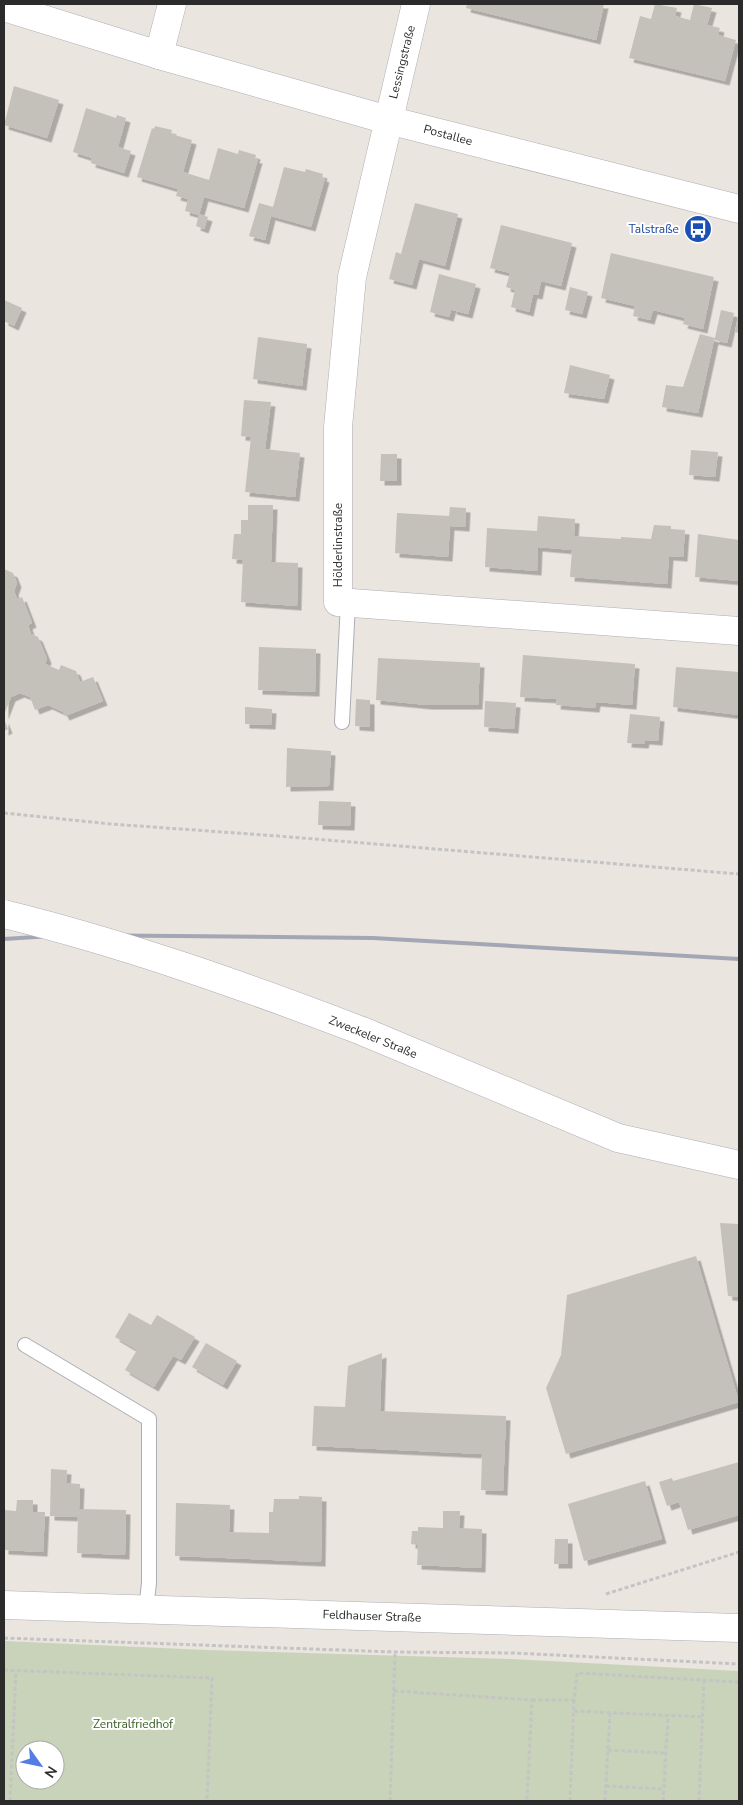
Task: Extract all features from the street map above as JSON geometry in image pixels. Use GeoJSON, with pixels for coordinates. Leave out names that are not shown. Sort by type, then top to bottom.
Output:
{"type":"FeatureCollection","features":[{"type":"Feature","properties":{"kind":"street"},"geometry":{"type":"LineString","coordinates":[[159,55],[172,4]]}},
{"type":"Feature","properties":{"kind":"street","name":"Lessingstraße"},"geometry":{"type":"LineString","coordinates":[[388,120],[416,4]]}},
{"type":"Feature","properties":{"kind":"street","name":"Postallee"},"geometry":{"type":"LineString","coordinates":[[4,7],[159,55],[388,120],[739,209]]}},
{"type":"Feature","properties":{"kind":"street","name":"Hölderlinstraße"},"geometry":{"type":"LineString","coordinates":[[388,120],[352,278],[338,427],[338,602],[739,631]]}},
{"type":"Feature","properties":{"kind":"street","name":"Zweckeler Straße"},"geometry":{"type":"LineString","coordinates":[[4,914],[86,934],[194,969],[362,1031],[618,1138],[739,1165]]}},
{"type":"Feature","properties":{"kind":"street","name":"Feldhauser Straße"},"geometry":{"type":"LineString","coordinates":[[4,1605],[739,1628]]}},
{"type":"Feature","properties":{"kind":"lane"},"geometry":{"type":"LineString","coordinates":[[342,722],[348,603]]}},
{"type":"Feature","properties":{"kind":"lane"},"geometry":{"type":"LineString","coordinates":[[25,1345],[149,1419],[150,1582],[146,1609]]}},
{"type":"Feature","properties":{"kind":"path"},"geometry":{"type":"LineString","coordinates":[[4,813],[111,824],[739,874]]}},
{"type":"Feature","properties":{"kind":"path"},"geometry":{"type":"LineString","coordinates":[[4,1638],[395,1652],[512,1653],[739,1664]]}},
{"type":"Feature","properties":{"kind":"path"},"geometry":{"type":"LineString","coordinates":[[390,1801],[395,1652]]}},
{"type":"Feature","properties":{"kind":"path"},"geometry":{"type":"LineString","coordinates":[[4,1670],[212,1678],[208,1801]]}},
{"type":"Feature","properties":{"kind":"path"},"geometry":{"type":"LineString","coordinates":[[10,1801],[16,1671]]}},
{"type":"Feature","properties":{"kind":"path"},"geometry":{"type":"LineString","coordinates":[[570,1801],[574,1700],[577,1673],[737,1682],[739,1684]]}},
{"type":"Feature","properties":{"kind":"path"},"geometry":{"type":"LineString","coordinates":[[698,1801],[704,1680]]}},
{"type":"Feature","properties":{"kind":"path"},"geometry":{"type":"LineString","coordinates":[[394,1691],[532,1700],[574,1700]]}},
{"type":"Feature","properties":{"kind":"path"},"geometry":{"type":"LineString","coordinates":[[527,1801],[532,1700]]}},
{"type":"Feature","properties":{"kind":"path"},"geometry":{"type":"LineString","coordinates":[[574,1711],[702,1717]]}},
{"type":"Feature","properties":{"kind":"path"},"geometry":{"type":"LineString","coordinates":[[605,1801],[610,1713]]}},
{"type":"Feature","properties":{"kind":"path"},"geometry":{"type":"LineString","coordinates":[[663,1801],[668,1716]]}},
{"type":"Feature","properties":{"kind":"path"},"geometry":{"type":"LineString","coordinates":[[608,1750],[666,1753]]}},
{"type":"Feature","properties":{"kind":"path"},"geometry":{"type":"LineString","coordinates":[[606,1786],[664,1789]]}},
{"type":"Feature","properties":{"kind":"green space","name":"Zentralfriedhof"},"geometry":{"type":"Polygon","coordinates":[[[4,1641],[207,1650],[511,1659],[739,1671],[739,1801],[4,1801],[4,1641]]]}},
{"type":"Feature","properties":{"kind":"building"},"geometry":{"type":"Polygon","coordinates":[[[467,4],[604,4],[596,40],[466,8],[467,4]]]}},
{"type":"Feature","properties":{"kind":"building"},"geometry":{"type":"Polygon","coordinates":[[[655,4],[677,8],[675,16],[690,20],[694,4],[712,8],[707,25],[720,28],[718,35],[736,40],[725,81],[629,58],[640,16],[651,19],[655,4]]]}},
{"type":"Feature","properties":{"kind":"building"},"geometry":{"type":"Polygon","coordinates":[[[14,86],[59,100],[47,138],[4,125],[14,86]]]}},
{"type":"Feature","properties":{"kind":"building"},"geometry":{"type":"Polygon","coordinates":[[[86,108],[116,118],[117,115],[126,118],[118,147],[131,151],[124,173],[91,163],[92,158],[73,152],[86,108]]]}},
{"type":"Feature","properties":{"kind":"building"},"geometry":{"type":"Polygon","coordinates":[[[155,126],[172,130],[171,134],[192,140],[183,172],[209,180],[218,148],[238,154],[239,150],[256,155],[255,159],[258,159],[244,208],[204,197],[199,215],[185,211],[188,199],[176,196],[178,189],[137,177],[152,128],[154,129],[155,126]]]}},
{"type":"Feature","properties":{"kind":"building"},"geometry":{"type":"Polygon","coordinates":[[[284,167],[305,172],[306,169],[323,174],[322,177],[325,178],[311,227],[271,216],[265,240],[249,236],[259,203],[273,207],[284,167]]]}},
{"type":"Feature","properties":{"kind":"building"},"geometry":{"type":"Polygon","coordinates":[[[415,203],[458,214],[445,266],[419,259],[412,285],[389,279],[396,252],[401,254],[415,203]]]}},
{"type":"Feature","properties":{"kind":"building"},"geometry":{"type":"Polygon","coordinates":[[[199,214],[208,217],[204,229],[196,226],[199,214]]]}},
{"type":"Feature","properties":{"kind":"building"},"geometry":{"type":"Polygon","coordinates":[[[501,225],[572,243],[561,286],[541,281],[538,295],[533,294],[529,312],[511,307],[515,290],[506,287],[510,273],[490,268],[501,225]]]}},
{"type":"Feature","properties":{"kind":"building"},"geometry":{"type":"Polygon","coordinates":[[[611,253],[714,277],[703,329],[683,324],[685,318],[653,310],[650,320],[633,316],[635,306],[601,298],[611,253]]]}},
{"type":"Feature","properties":{"kind":"building"},"geometry":{"type":"Polygon","coordinates":[[[439,274],[476,284],[468,314],[452,310],[453,304],[449,317],[430,312],[439,274]]]}},
{"type":"Feature","properties":{"kind":"building"},"geometry":{"type":"Polygon","coordinates":[[[570,287],[588,292],[582,314],[565,310],[570,287]]]}},
{"type":"Feature","properties":{"kind":"building"},"geometry":{"type":"Polygon","coordinates":[[[4,300],[22,308],[14,326],[4,321],[4,300]]]}},
{"type":"Feature","properties":{"kind":"building"},"geometry":{"type":"Polygon","coordinates":[[[721,310],[734,313],[727,343],[714,340],[698,413],[662,407],[666,385],[683,387],[700,334],[715,338],[721,310]]]}},
{"type":"Feature","properties":{"kind":"building"},"geometry":{"type":"Polygon","coordinates":[[[739,316],[739,333],[735,332],[739,316]]]}},
{"type":"Feature","properties":{"kind":"building"},"geometry":{"type":"Polygon","coordinates":[[[258,337],[307,344],[302,386],[253,379],[258,337]]]}},
{"type":"Feature","properties":{"kind":"building"},"geometry":{"type":"Polygon","coordinates":[[[570,365],[610,375],[604,399],[564,393],[570,365]]]}},
{"type":"Feature","properties":{"kind":"building"},"geometry":{"type":"Polygon","coordinates":[[[244,400],[271,402],[265,449],[300,453],[295,497],[245,492],[251,437],[241,436],[244,400]]]}},
{"type":"Feature","properties":{"kind":"building"},"geometry":{"type":"Polygon","coordinates":[[[691,450],[718,452],[715,477],[689,475],[691,450]]]}},
{"type":"Feature","properties":{"kind":"building"},"geometry":{"type":"Polygon","coordinates":[[[381,454],[397,454],[397,481],[380,481],[381,454]]]}},
{"type":"Feature","properties":{"kind":"building"},"geometry":{"type":"Polygon","coordinates":[[[248,505],[273,505],[271,562],[298,563],[297,606],[241,602],[243,560],[232,559],[234,534],[241,534],[241,520],[248,520],[248,505]]]}},
{"type":"Feature","properties":{"kind":"building"},"geometry":{"type":"Polygon","coordinates":[[[450,507],[466,508],[465,527],[450,526],[448,557],[395,553],[397,513],[449,516],[450,507]]]}},
{"type":"Feature","properties":{"kind":"building"},"geometry":{"type":"Polygon","coordinates":[[[538,516],[575,519],[574,536],[651,539],[654,525],[671,526],[671,529],[685,530],[683,557],[669,556],[667,584],[570,577],[572,550],[538,547],[537,571],[485,567],[487,528],[537,531],[538,516]]]}},
{"type":"Feature","properties":{"kind":"building"},"geometry":{"type":"Polygon","coordinates":[[[698,534],[739,540],[739,581],[695,577],[698,534]]]}},
{"type":"Feature","properties":{"kind":"building"},"geometry":{"type":"Polygon","coordinates":[[[4,569],[13,573],[17,583],[14,591],[17,599],[22,597],[32,623],[28,625],[31,634],[38,637],[47,659],[45,664],[59,670],[61,665],[76,671],[80,682],[93,677],[103,701],[65,716],[63,712],[48,705],[35,710],[30,697],[20,693],[11,697],[4,715],[4,569]]]}},
{"type":"Feature","properties":{"kind":"building"},"geometry":{"type":"Polygon","coordinates":[[[259,647],[316,649],[315,692],[258,690],[259,647]]]}},
{"type":"Feature","properties":{"kind":"building"},"geometry":{"type":"Polygon","coordinates":[[[523,655],[635,664],[632,705],[596,702],[595,708],[556,705],[557,699],[520,697],[523,655]]]}},
{"type":"Feature","properties":{"kind":"building"},"geometry":{"type":"Polygon","coordinates":[[[378,658],[480,663],[478,705],[427,705],[376,700],[378,658]]]}},
{"type":"Feature","properties":{"kind":"building"},"geometry":{"type":"Polygon","coordinates":[[[676,667],[739,672],[739,715],[673,707],[676,667]]]}},
{"type":"Feature","properties":{"kind":"building"},"geometry":{"type":"Polygon","coordinates":[[[356,699],[370,700],[370,727],[355,726],[356,699]]]}},
{"type":"Feature","properties":{"kind":"building"},"geometry":{"type":"Polygon","coordinates":[[[485,701],[516,703],[514,729],[484,727],[485,701]]]}},
{"type":"Feature","properties":{"kind":"building"},"geometry":{"type":"Polygon","coordinates":[[[245,707],[272,709],[271,725],[245,724],[245,707]]]}},
{"type":"Feature","properties":{"kind":"building"},"geometry":{"type":"Polygon","coordinates":[[[630,714],[660,717],[658,741],[645,740],[644,744],[627,743],[630,714]]]}},
{"type":"Feature","properties":{"kind":"building"},"geometry":{"type":"Polygon","coordinates":[[[4,719],[8,729],[4,731],[4,719]]]}},
{"type":"Feature","properties":{"kind":"building"},"geometry":{"type":"Polygon","coordinates":[[[287,748],[331,751],[329,786],[286,787],[287,748]]]}},
{"type":"Feature","properties":{"kind":"building"},"geometry":{"type":"Polygon","coordinates":[[[319,801],[351,802],[350,826],[318,825],[319,801]]]}},
{"type":"Feature","properties":{"kind":"building"},"geometry":{"type":"Polygon","coordinates":[[[720,1223],[739,1224],[739,1297],[728,1296],[720,1223]]]}},
{"type":"Feature","properties":{"kind":"building"},"geometry":{"type":"Polygon","coordinates":[[[696,1256],[739,1402],[566,1454],[546,1388],[561,1355],[567,1295],[696,1256]]]}},
{"type":"Feature","properties":{"kind":"building"},"geometry":{"type":"Polygon","coordinates":[[[129,1313],[151,1325],[157,1315],[195,1337],[181,1360],[173,1356],[154,1387],[125,1370],[137,1350],[115,1337],[129,1313]]]}},
{"type":"Feature","properties":{"kind":"building"},"geometry":{"type":"Polygon","coordinates":[[[206,1343],[237,1361],[223,1385],[192,1367],[206,1343]]]}},
{"type":"Feature","properties":{"kind":"building"},"geometry":{"type":"Polygon","coordinates":[[[382,1353],[380,1411],[506,1416],[503,1491],[481,1490],[482,1454],[312,1446],[314,1406],[345,1407],[348,1366],[382,1353]]]}},
{"type":"Feature","properties":{"kind":"building"},"geometry":{"type":"Polygon","coordinates":[[[739,1462],[739,1515],[688,1530],[679,1502],[667,1506],[659,1482],[672,1478],[673,1481],[739,1462]]]}},
{"type":"Feature","properties":{"kind":"building"},"geometry":{"type":"Polygon","coordinates":[[[51,1469],[67,1470],[66,1483],[80,1484],[79,1509],[126,1510],[125,1555],[77,1553],[78,1517],[50,1516],[51,1469]]]}},
{"type":"Feature","properties":{"kind":"building"},"geometry":{"type":"Polygon","coordinates":[[[645,1481],[662,1539],[584,1561],[568,1504],[645,1481]]]}},
{"type":"Feature","properties":{"kind":"building"},"geometry":{"type":"Polygon","coordinates":[[[299,1496],[322,1497],[321,1562],[175,1556],[176,1503],[230,1505],[229,1532],[269,1533],[269,1512],[273,1512],[274,1499],[299,1499],[299,1496]]]}},
{"type":"Feature","properties":{"kind":"building"},"geometry":{"type":"Polygon","coordinates":[[[17,1500],[33,1500],[33,1512],[45,1512],[43,1552],[4,1550],[4,1510],[16,1511],[17,1500]]]}},
{"type":"Feature","properties":{"kind":"building"},"geometry":{"type":"Polygon","coordinates":[[[443,1511],[460,1511],[459,1528],[482,1529],[481,1568],[417,1565],[418,1545],[411,1544],[412,1531],[418,1531],[418,1527],[443,1528],[443,1511]]]}},
{"type":"Feature","properties":{"kind":"building"},"geometry":{"type":"Polygon","coordinates":[[[555,1539],[568,1539],[568,1564],[554,1564],[555,1539]]]}},
{"type":"Feature","properties":{"kind":"railway"},"geometry":{"type":"LineString","coordinates":[[4,939],[67,935],[373,938],[739,959]]}},
{"type":"Feature","properties":{"kind":"place","name":"Talstraße"},"geometry":{"type":"Point","coordinates":[698,229]}}]}
